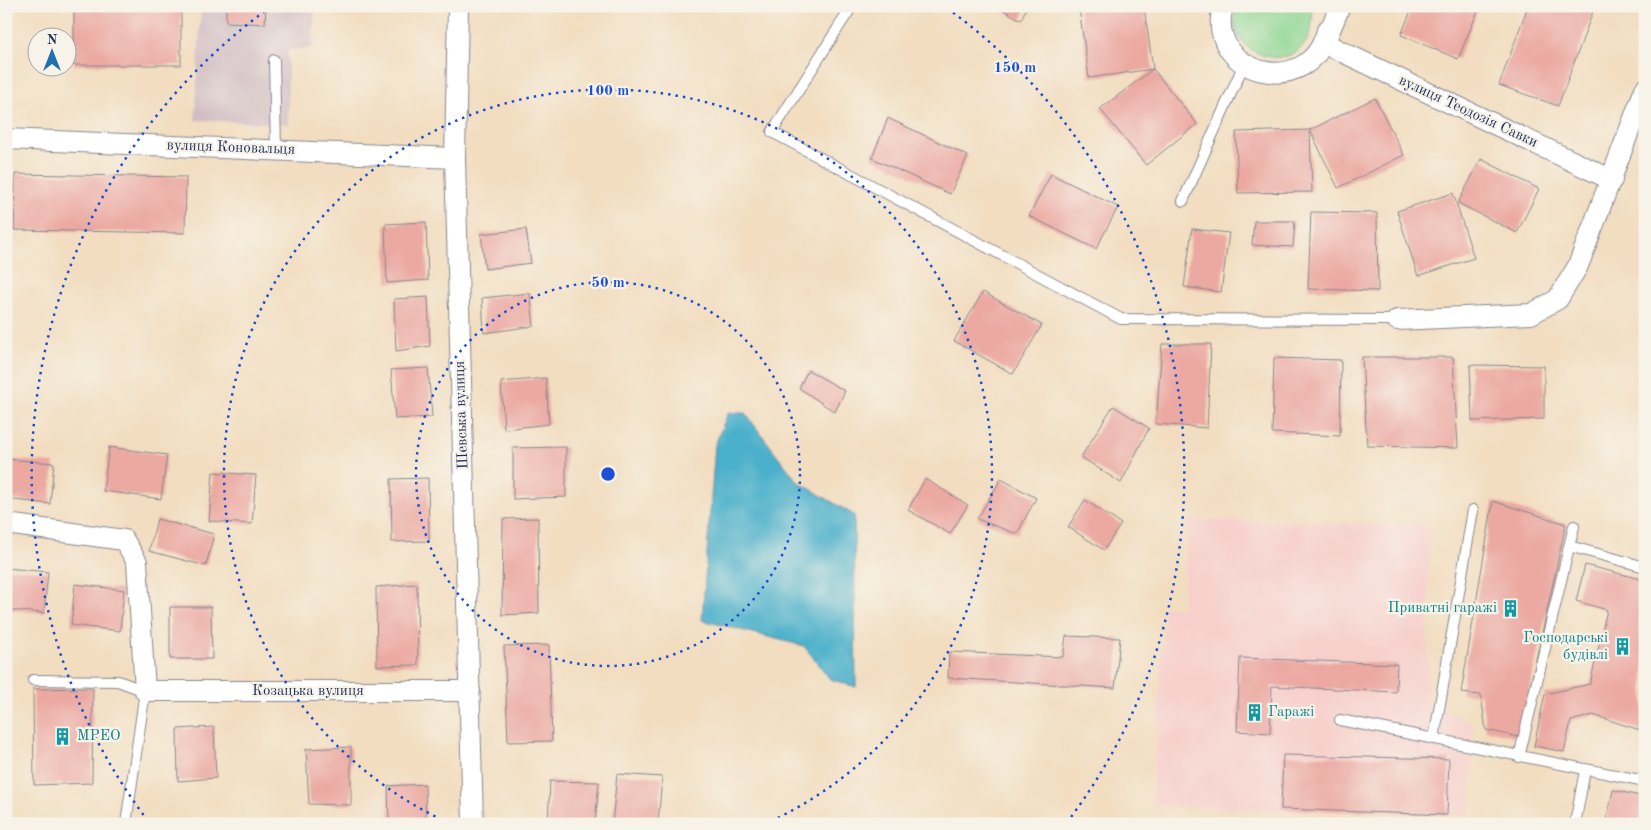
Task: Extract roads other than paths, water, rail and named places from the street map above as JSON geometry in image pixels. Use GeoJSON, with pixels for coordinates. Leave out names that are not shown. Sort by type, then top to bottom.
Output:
{"type":"FeatureCollection","features":[{"type":"Feature","properties":{"kind":"street","name":"Шевська вулиця"},"geometry":{"type":"LineString","coordinates":[[458,6],[455,158],[473,824]]}},
{"type":"Feature","properties":{"kind":"street"},"geometry":{"type":"LineString","coordinates":[[1223,6],[1220,15],[1222,34],[1230,51],[1244,64],[1258,71],[1274,74],[1290,72],[1304,65],[1316,55],[1340,6]]}},
{"type":"Feature","properties":{"kind":"street"},"geometry":{"type":"LineString","coordinates":[[1324,42],[1329,21],[1327,6]]}},
{"type":"Feature","properties":{"kind":"street","name":"вулиця Теодозія Савки"},"geometry":{"type":"LineString","coordinates":[[1324,42],[1612,180]]}},
{"type":"Feature","properties":{"kind":"street"},"geometry":{"type":"LineString","coordinates":[[1397,320],[1531,314],[1558,299],[1578,266],[1645,89]]}},
{"type":"Feature","properties":{"kind":"street","name":"вулиця Коновальця"},"geometry":{"type":"LineString","coordinates":[[6,139],[455,158]]}},
{"type":"Feature","properties":{"kind":"street"},"geometry":{"type":"LineString","coordinates":[[6,524],[124,540],[137,562],[146,691]]}},
{"type":"Feature","properties":{"kind":"street","name":"Козацька вулиця"},"geometry":{"type":"LineString","coordinates":[[146,691],[470,691]]}},
{"type":"Feature","properties":{"kind":"lane"},"geometry":{"type":"LineString","coordinates":[[852,6],[772,132],[1121,319],[1397,320]]}},
{"type":"Feature","properties":{"kind":"lane"},"geometry":{"type":"LineString","coordinates":[[274,60],[276,149]]}},
{"type":"Feature","properties":{"kind":"lane"},"geometry":{"type":"LineString","coordinates":[[1183,201],[1244,64]]}},
{"type":"Feature","properties":{"kind":"lane"},"geometry":{"type":"LineString","coordinates":[[1434,739],[1473,510]]}},
{"type":"Feature","properties":{"kind":"lane"},"geometry":{"type":"LineString","coordinates":[[1519,757],[1574,526]]}},
{"type":"Feature","properties":{"kind":"lane"},"geometry":{"type":"LineString","coordinates":[[1569,546],[1645,567]]}},
{"type":"Feature","properties":{"kind":"lane"},"geometry":{"type":"LineString","coordinates":[[33,680],[118,681],[146,691],[126,824]]}},
{"type":"Feature","properties":{"kind":"lane"},"geometry":{"type":"LineString","coordinates":[[1340,720],[1585,770],[1645,780]]}},
{"type":"Feature","properties":{"kind":"lane"},"geometry":{"type":"LineString","coordinates":[[1575,824],[1585,770]]}},
{"type":"Feature","properties":{"kind":"water"},"geometry":{"type":"Polygon","coordinates":[[[728,413],[745,413],[797,481],[854,515],[856,687],[830,679],[804,646],[702,620],[715,445],[728,413]]]}},
{"type":"Feature","properties":{"kind":"place","name":"Приватні гаражі"},"geometry":{"type":"Point","coordinates":[1511,608]}},
{"type":"Feature","properties":{"kind":"place","name":"Господарські будівлі"},"geometry":{"type":"Point","coordinates":[1622,647]}},
{"type":"Feature","properties":{"kind":"place","name":"Гаражі"},"geometry":{"type":"Point","coordinates":[1254,712]}},
{"type":"Feature","properties":{"kind":"place","name":"МРЕО"},"geometry":{"type":"Point","coordinates":[63,736]}}]}
